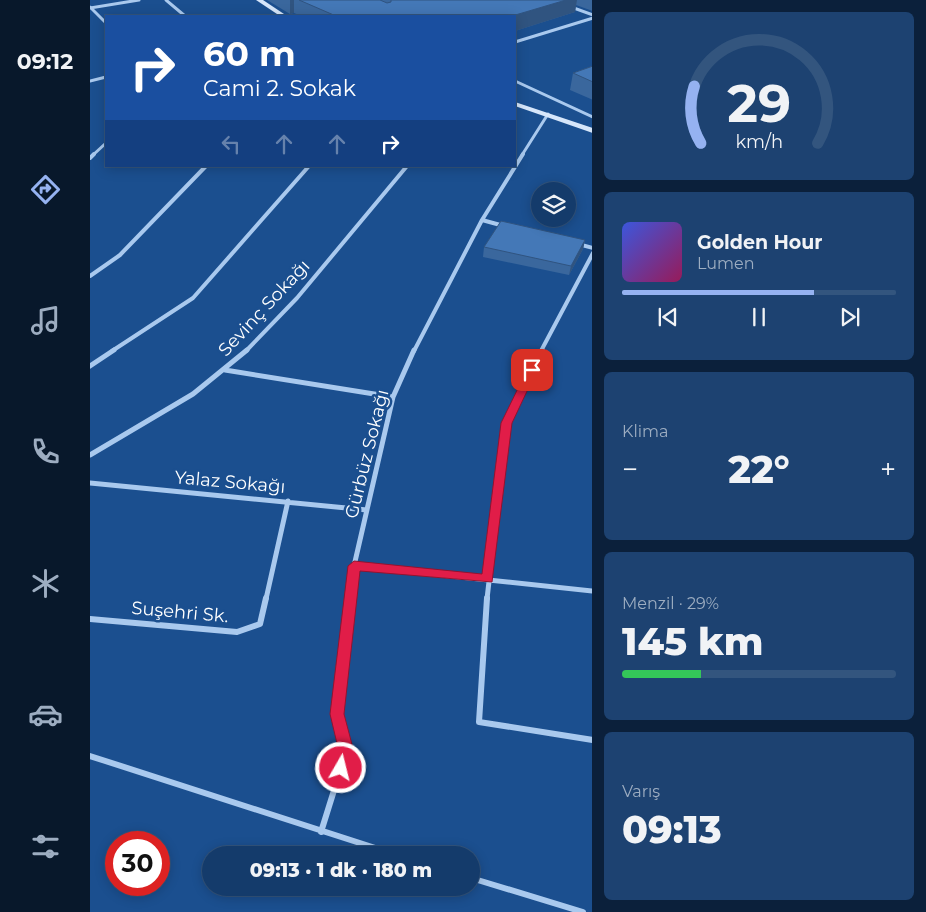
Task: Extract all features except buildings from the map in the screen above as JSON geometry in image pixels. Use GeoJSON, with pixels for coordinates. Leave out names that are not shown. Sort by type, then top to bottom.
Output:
{"type":"FeatureCollection","features":[{"type":"Feature","properties":{"kind":"main road"},"geometry":{"type":"LineString","coordinates":[[259,0],[282,15]]}},
{"type":"Feature","properties":{"kind":"main road"},"geometry":{"type":"LineString","coordinates":[[516,104],[592,131]]}},
{"type":"Feature","properties":{"kind":"street"},"geometry":{"type":"LineString","coordinates":[[90,8],[139,0]]}},
{"type":"Feature","properties":{"kind":"street"},"geometry":{"type":"LineString","coordinates":[[166,0],[184,15]]}},
{"type":"Feature","properties":{"kind":"street"},"geometry":{"type":"LineString","coordinates":[[569,6],[592,17]]}},
{"type":"Feature","properties":{"kind":"street"},"geometry":{"type":"LineString","coordinates":[[90,8],[105,22]]}},
{"type":"Feature","properties":{"kind":"street"},"geometry":{"type":"LineString","coordinates":[[516,42],[592,17]]}},
{"type":"Feature","properties":{"kind":"street"},"geometry":{"type":"LineString","coordinates":[[90,81],[105,77]]}},
{"type":"Feature","properties":{"kind":"street"},"geometry":{"type":"LineString","coordinates":[[516,81],[592,117]]}},
{"type":"Feature","properties":{"kind":"street","name":"Gürbüz Sokağı"},"geometry":{"type":"LineString","coordinates":[[516,165],[548,114]]}},
{"type":"Feature","properties":{"kind":"street"},"geometry":{"type":"LineString","coordinates":[[90,158],[105,144]]}},
{"type":"Feature","properties":{"kind":"street"},"geometry":{"type":"LineString","coordinates":[[90,276],[120,256],[205,167]]}},
{"type":"Feature","properties":{"kind":"street"},"geometry":{"type":"LineString","coordinates":[[90,366],[194,298],[308,167]]}},
{"type":"Feature","properties":{"kind":"street","name":"Sevinç Sokağı"},"geometry":{"type":"LineString","coordinates":[[90,455],[164,414],[224,370],[279,317],[406,167]]}},
{"type":"Feature","properties":{"kind":"street","name":"Gürbüz Sokağı"},"geometry":{"type":"LineString","coordinates":[[321,832],[346,752],[337,714],[354,566],[393,397],[420,338],[482,220],[515,167]]}},
{"type":"Feature","properties":{"kind":"street"},"geometry":{"type":"LineString","coordinates":[[482,220],[509,227]]}},
{"type":"Feature","properties":{"kind":"street"},"geometry":{"type":"LineString","coordinates":[[574,243],[592,248]]}},
{"type":"Feature","properties":{"kind":"street"},"geometry":{"type":"LineString","coordinates":[[592,253],[558,316],[507,423],[488,579],[479,722],[592,740]]}},
{"type":"Feature","properties":{"kind":"street"},"geometry":{"type":"LineString","coordinates":[[224,370],[393,397]]}},
{"type":"Feature","properties":{"kind":"street","name":"Yalaz Sokağı"},"geometry":{"type":"LineString","coordinates":[[90,483],[288,500],[366,510]]}},
{"type":"Feature","properties":{"kind":"street","name":"Suşehri Sk."},"geometry":{"type":"LineString","coordinates":[[90,618],[237,632],[260,624],[288,500]]}},
{"type":"Feature","properties":{"kind":"street"},"geometry":{"type":"LineString","coordinates":[[354,566],[592,591]]}},
{"type":"Feature","properties":{"kind":"street"},"geometry":{"type":"LineString","coordinates":[[90,756],[367,846]]}},
{"type":"Feature","properties":{"kind":"street"},"geometry":{"type":"LineString","coordinates":[[480,881],[583,912]]}},
{"type":"Feature","properties":{"kind":"route"},"geometry":{"type":"LineString","coordinates":[[341,768],[346,752],[337,714],[354,566],[488,579],[507,423],[532,370]]}}]}
